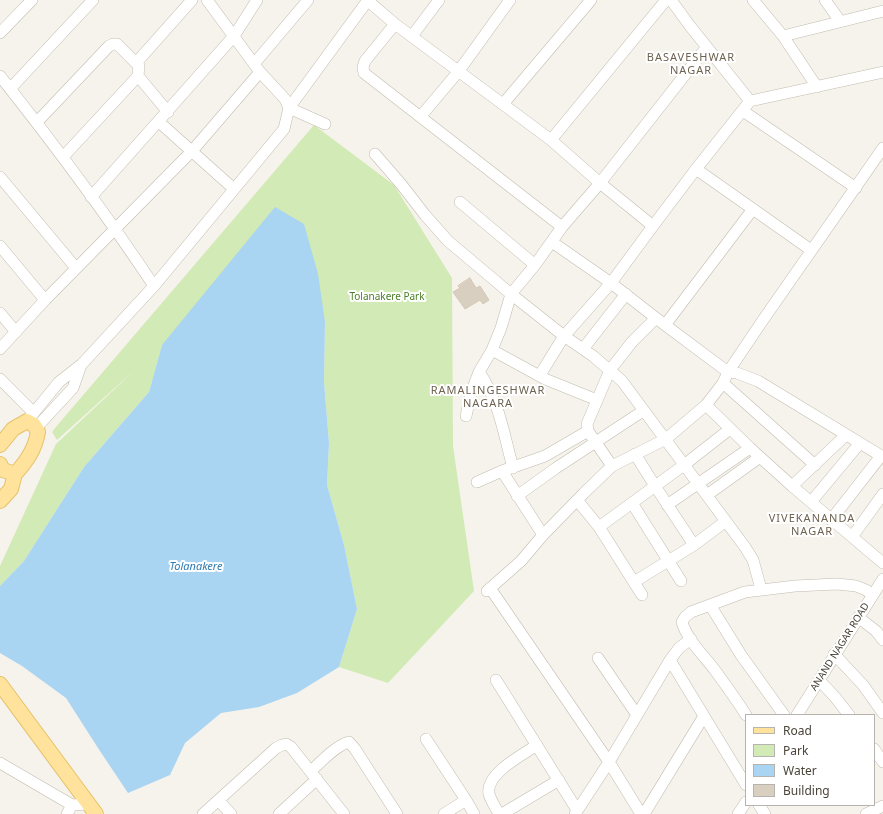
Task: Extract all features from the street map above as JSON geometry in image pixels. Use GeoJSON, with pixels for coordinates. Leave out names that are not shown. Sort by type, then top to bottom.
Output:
{"type":"FeatureCollection","features":[{"type":"Feature","properties":{"kind":"main road"},"geometry":{"type":"LineString","coordinates":[[0,501],[11,489],[5,471],[24,464],[32,452],[38,432],[33,421],[13,429],[1,441]]}},
{"type":"Feature","properties":{"kind":"main road"},"geometry":{"type":"LineString","coordinates":[[0,684],[92,809]]}},
{"type":"Feature","properties":{"kind":"street"},"geometry":{"type":"LineString","coordinates":[[0,33],[32,0]]}},
{"type":"Feature","properties":{"kind":"street"},"geometry":{"type":"LineString","coordinates":[[10,89],[92,0]]}},
{"type":"Feature","properties":{"kind":"street"},"geometry":{"type":"LineString","coordinates":[[136,63],[192,0]]}},
{"type":"Feature","properties":{"kind":"street"},"geometry":{"type":"LineString","coordinates":[[207,0],[257,68],[285,99],[289,108],[325,124]]}},
{"type":"Feature","properties":{"kind":"street"},"geometry":{"type":"LineString","coordinates":[[91,197],[234,36],[257,0]]}},
{"type":"Feature","properties":{"kind":"street"},"geometry":{"type":"LineString","coordinates":[[0,349],[76,268],[192,151],[308,0]]}},
{"type":"Feature","properties":{"kind":"street"},"geometry":{"type":"LineString","coordinates":[[33,421],[59,382],[82,364],[154,286],[284,129],[289,108],[368,0],[395,24],[551,140],[600,183],[653,226]]}},
{"type":"Feature","properties":{"kind":"street"},"geometry":{"type":"LineString","coordinates":[[412,36],[438,0]]}},
{"type":"Feature","properties":{"kind":"street"},"geometry":{"type":"LineString","coordinates":[[421,116],[458,72],[510,0]]}},
{"type":"Feature","properties":{"kind":"street"},"geometry":{"type":"LineString","coordinates":[[502,104],[591,0]]}},
{"type":"Feature","properties":{"kind":"street"},"geometry":{"type":"LineString","coordinates":[[551,140],[666,0]]}},
{"type":"Feature","properties":{"kind":"street"},"geometry":{"type":"LineString","coordinates":[[671,0],[706,48],[750,101]]}},
{"type":"Feature","properties":{"kind":"street"},"geometry":{"type":"LineString","coordinates":[[754,0],[783,36],[817,86]]}},
{"type":"Feature","properties":{"kind":"street"},"geometry":{"type":"LineString","coordinates":[[825,0],[840,21]]}},
{"type":"Feature","properties":{"kind":"street"},"geometry":{"type":"LineString","coordinates":[[783,36],[883,11]]}},
{"type":"Feature","properties":{"kind":"street"},"geometry":{"type":"LineString","coordinates":[[395,24],[365,61],[363,67],[364,73],[562,227]]}},
{"type":"Feature","properties":{"kind":"street"},"geometry":{"type":"LineString","coordinates":[[37,122],[109,46],[117,44],[139,66],[138,76],[63,157]]}},
{"type":"Feature","properties":{"kind":"street"},"geometry":{"type":"LineString","coordinates":[[466,416],[471,393],[479,372],[492,350],[501,328],[511,294],[535,265],[562,227],[600,183],[706,48]]}},
{"type":"Feature","properties":{"kind":"street"},"geometry":{"type":"LineString","coordinates":[[540,375],[564,336],[611,283],[696,169],[750,101],[883,72]]}},
{"type":"Feature","properties":{"kind":"street"},"geometry":{"type":"LineString","coordinates":[[0,76],[63,157],[115,228],[154,286]]}},
{"type":"Feature","properties":{"kind":"street"},"geometry":{"type":"LineString","coordinates":[[138,76],[168,112]]}},
{"type":"Feature","properties":{"kind":"street"},"geometry":{"type":"LineString","coordinates":[[743,111],[856,188]]}},
{"type":"Feature","properties":{"kind":"street"},"geometry":{"type":"LineString","coordinates":[[159,122],[234,189]]}},
{"type":"Feature","properties":{"kind":"street"},"geometry":{"type":"LineString","coordinates":[[641,814],[608,762],[488,589],[521,561],[543,535],[612,466],[666,439],[706,405],[723,383],[728,372],[811,250],[883,148]]}},
{"type":"Feature","properties":{"kind":"street"},"geometry":{"type":"LineString","coordinates":[[375,154],[425,215],[448,240],[511,294],[610,370],[622,381],[745,547],[752,560],[761,589]]}},
{"type":"Feature","properties":{"kind":"street"},"geometry":{"type":"LineString","coordinates":[[696,169],[811,250]]}},
{"type":"Feature","properties":{"kind":"street"},"geometry":{"type":"LineString","coordinates":[[0,177],[76,268]]}},
{"type":"Feature","properties":{"kind":"street"},"geometry":{"type":"LineString","coordinates":[[460,202],[535,265]]}},
{"type":"Feature","properties":{"kind":"street"},"geometry":{"type":"LineString","coordinates":[[665,325],[753,209]]}},
{"type":"Feature","properties":{"kind":"street"},"geometry":{"type":"LineString","coordinates":[[552,242],[626,294],[728,372],[738,373],[758,381],[882,457],[832,520]]}},
{"type":"Feature","properties":{"kind":"street"},"geometry":{"type":"LineString","coordinates":[[0,246],[45,300]]}},
{"type":"Feature","properties":{"kind":"street"},"geometry":{"type":"LineString","coordinates":[[583,349],[626,294]]}},
{"type":"Feature","properties":{"kind":"street"},"geometry":{"type":"LineString","coordinates":[[0,313],[16,332]]}},
{"type":"Feature","properties":{"kind":"street"},"geometry":{"type":"LineString","coordinates":[[612,466],[588,431],[587,424],[610,370],[632,342],[656,318]]}},
{"type":"Feature","properties":{"kind":"street"},"geometry":{"type":"LineString","coordinates":[[492,350],[540,375],[597,400]]}},
{"type":"Feature","properties":{"kind":"street"},"geometry":{"type":"LineString","coordinates":[[33,421],[73,388],[82,364]]}},
{"type":"Feature","properties":{"kind":"street"},"geometry":{"type":"LineString","coordinates":[[479,372],[486,382],[493,398],[513,468]]}},
{"type":"Feature","properties":{"kind":"street"},"geometry":{"type":"LineString","coordinates":[[0,379],[33,421]]}},
{"type":"Feature","properties":{"kind":"street"},"geometry":{"type":"LineString","coordinates":[[723,383],[815,465]]}},
{"type":"Feature","properties":{"kind":"street"},"geometry":{"type":"LineString","coordinates":[[706,405],[760,458],[883,563]]}},
{"type":"Feature","properties":{"kind":"street"},"geometry":{"type":"LineString","coordinates":[[517,496],[643,411]]}},
{"type":"Feature","properties":{"kind":"street"},"geometry":{"type":"LineString","coordinates":[[599,527],[684,465],[730,429]]}},
{"type":"Feature","properties":{"kind":"street"},"geometry":{"type":"LineString","coordinates":[[477,482],[502,471],[545,456],[588,431]]}},
{"type":"Feature","properties":{"kind":"street"},"geometry":{"type":"LineString","coordinates":[[792,486],[846,435]]}},
{"type":"Feature","properties":{"kind":"street"},"geometry":{"type":"LineString","coordinates":[[811,502],[860,443]]}},
{"type":"Feature","properties":{"kind":"street"},"geometry":{"type":"LineString","coordinates":[[667,505],[750,448]]}},
{"type":"Feature","properties":{"kind":"street"},"geometry":{"type":"LineString","coordinates":[[635,454],[694,545]]}},
{"type":"Feature","properties":{"kind":"street"},"geometry":{"type":"LineString","coordinates":[[707,495],[760,458]]}},
{"type":"Feature","properties":{"kind":"street"},"geometry":{"type":"LineString","coordinates":[[502,471],[543,535]]}},
{"type":"Feature","properties":{"kind":"street"},"geometry":{"type":"LineString","coordinates":[[852,537],[883,494]]}},
{"type":"Feature","properties":{"kind":"street"},"geometry":{"type":"LineString","coordinates":[[577,500],[599,527],[642,594]]}},
{"type":"Feature","properties":{"kind":"street"},"geometry":{"type":"LineString","coordinates":[[632,503],[681,581]]}},
{"type":"Feature","properties":{"kind":"street"},"geometry":{"type":"LineString","coordinates":[[634,582],[694,545],[726,521]]}},
{"type":"Feature","properties":{"kind":"street","name":"ANAND NAGAR ROAD"},"geometry":{"type":"LineString","coordinates":[[797,714],[858,617],[883,581]]}},
{"type":"Feature","properties":{"kind":"street"},"geometry":{"type":"LineString","coordinates":[[745,714],[728,687],[683,627],[682,622],[685,617],[692,612],[745,592],[761,589],[837,584],[856,586],[873,595]]}},
{"type":"Feature","properties":{"kind":"street"},"geometry":{"type":"LineString","coordinates":[[710,605],[741,654],[783,714]]}},
{"type":"Feature","properties":{"kind":"street"},"geometry":{"type":"LineString","coordinates":[[858,617],[876,631],[883,640]]}},
{"type":"Feature","properties":{"kind":"street"},"geometry":{"type":"LineString","coordinates":[[496,680],[559,780],[576,812],[670,660],[679,648],[691,639]]}},
{"type":"Feature","properties":{"kind":"street"},"geometry":{"type":"LineString","coordinates":[[834,654],[863,685],[883,713]]}},
{"type":"Feature","properties":{"kind":"street"},"geometry":{"type":"LineString","coordinates":[[598,658],[637,715]]}},
{"type":"Feature","properties":{"kind":"street"},"geometry":{"type":"LineString","coordinates":[[670,660],[745,783]]}},
{"type":"Feature","properties":{"kind":"street"},"geometry":{"type":"LineString","coordinates":[[819,680],[849,714]]}},
{"type":"Feature","properties":{"kind":"street"},"geometry":{"type":"LineString","coordinates":[[644,814],[704,716]]}},
{"type":"Feature","properties":{"kind":"street"},"geometry":{"type":"LineString","coordinates":[[426,739],[474,814]]}},
{"type":"Feature","properties":{"kind":"street"},"geometry":{"type":"LineString","coordinates":[[279,814],[335,750],[348,742],[355,749],[397,814]]}},
{"type":"Feature","properties":{"kind":"street"},"geometry":{"type":"LineString","coordinates":[[203,814],[282,745],[286,744],[291,747],[344,814]]}},
{"type":"Feature","properties":{"kind":"street"},"geometry":{"type":"LineString","coordinates":[[499,814],[489,796],[489,787],[492,780],[500,770],[537,745]]}},
{"type":"Feature","properties":{"kind":"street"},"geometry":{"type":"LineString","coordinates":[[875,750],[883,762]]}},
{"type":"Feature","properties":{"kind":"street"},"geometry":{"type":"LineString","coordinates":[[0,763],[69,810],[92,809]]}},
{"type":"Feature","properties":{"kind":"street"},"geometry":{"type":"LineString","coordinates":[[502,814],[559,780]]}},
{"type":"Feature","properties":{"kind":"street"},"geometry":{"type":"LineString","coordinates":[[444,814],[466,800]]}},
{"type":"Feature","properties":{"kind":"street"},"geometry":{"type":"LineString","coordinates":[[219,801],[231,814]]}},
{"type":"Feature","properties":{"kind":"street"},"geometry":{"type":"LineString","coordinates":[[738,814],[745,804]]}},
{"type":"Feature","properties":{"kind":"green space","name":"Tolanakere Park"},"geometry":{"type":"Polygon","coordinates":[[[314,125],[394,185],[452,278],[453,446],[474,591],[388,683],[339,667],[357,609],[344,545],[327,485],[329,443],[324,382],[325,322],[162,345],[149,392],[84,467],[24,561],[0,586],[0,566],[56,444],[136,369],[57,440],[52,432],[314,125]]]}},
{"type":"Feature","properties":{"kind":"water","name":"Tolanakere"},"geometry":{"type":"Polygon","coordinates":[[[275,207],[304,224],[318,274],[325,322],[324,382],[329,443],[327,485],[344,545],[357,609],[339,667],[297,693],[259,707],[221,713],[185,743],[170,775],[128,793],[66,698],[22,666],[0,653],[0,586],[24,561],[84,467],[149,392],[162,345],[275,207]]]}},
{"type":"Feature","properties":{"kind":"building"},"geometry":{"type":"Polygon","coordinates":[[[470,278],[476,288],[480,286],[489,300],[483,304],[480,300],[465,309],[453,292],[460,288],[458,286],[470,278]]]}},
{"type":"Feature","properties":{"kind":"district","name":"BASAVESHWAR NAGAR"},"geometry":{"type":"Point","coordinates":[691,64]}},
{"type":"Feature","properties":{"kind":"district","name":"RAMALINGESHWAR NAGARA"},"geometry":{"type":"Point","coordinates":[488,397]}},
{"type":"Feature","properties":{"kind":"district","name":"VIVEKANANDA NAGAR"},"geometry":{"type":"Point","coordinates":[812,525]}}]}
